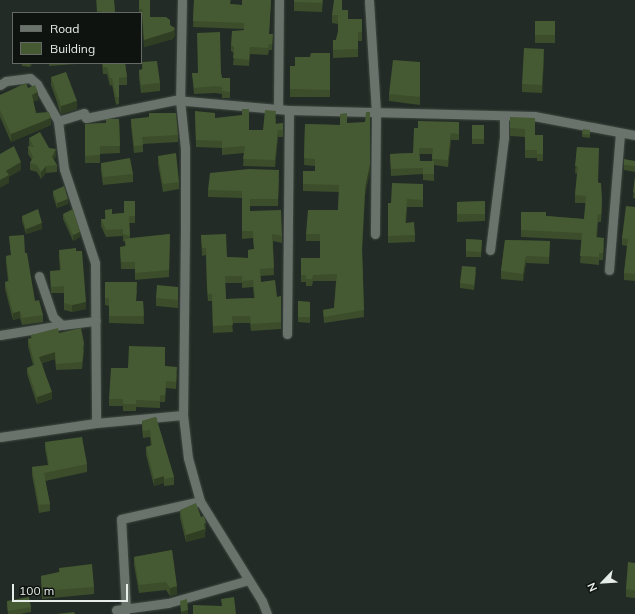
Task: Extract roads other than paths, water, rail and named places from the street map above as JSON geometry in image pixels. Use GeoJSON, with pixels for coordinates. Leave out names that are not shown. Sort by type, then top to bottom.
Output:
{"type":"FeatureCollection","features":[{"type":"Feature","properties":{"kind":"street"},"geometry":{"type":"LineString","coordinates":[[182,0],[180,100],[185,156],[183,416],[188,458],[200,501],[249,580],[267,614]]}},
{"type":"Feature","properties":{"kind":"street"},"geometry":{"type":"LineString","coordinates":[[278,109],[279,0]]}},
{"type":"Feature","properties":{"kind":"street"},"geometry":{"type":"LineString","coordinates":[[369,0],[376,112],[374,234]]}},
{"type":"Feature","properties":{"kind":"street"},"geometry":{"type":"LineString","coordinates":[[0,85],[6,81],[30,78],[38,84],[58,121],[64,169],[95,263],[96,423]]}},
{"type":"Feature","properties":{"kind":"street"},"geometry":{"type":"LineString","coordinates":[[58,121],[84,113],[86,118],[180,100],[289,110],[504,117],[534,116],[635,135]]}},
{"type":"Feature","properties":{"kind":"street"},"geometry":{"type":"LineString","coordinates":[[287,334],[289,110]]}},
{"type":"Feature","properties":{"kind":"street"},"geometry":{"type":"LineString","coordinates":[[490,249],[504,117]]}},
{"type":"Feature","properties":{"kind":"street"},"geometry":{"type":"LineString","coordinates":[[609,270],[620,133]]}},
{"type":"Feature","properties":{"kind":"street"},"geometry":{"type":"LineString","coordinates":[[39,276],[53,317],[62,325]]}},
{"type":"Feature","properties":{"kind":"street"},"geometry":{"type":"LineString","coordinates":[[0,335],[96,321]]}},
{"type":"Feature","properties":{"kind":"street"},"geometry":{"type":"LineString","coordinates":[[0,437],[96,423],[183,416]]}},
{"type":"Feature","properties":{"kind":"street"},"geometry":{"type":"LineString","coordinates":[[126,610],[121,519],[200,501]]}},
{"type":"Feature","properties":{"kind":"street"},"geometry":{"type":"LineString","coordinates":[[116,610],[126,610],[168,603],[249,580]]}}]}
